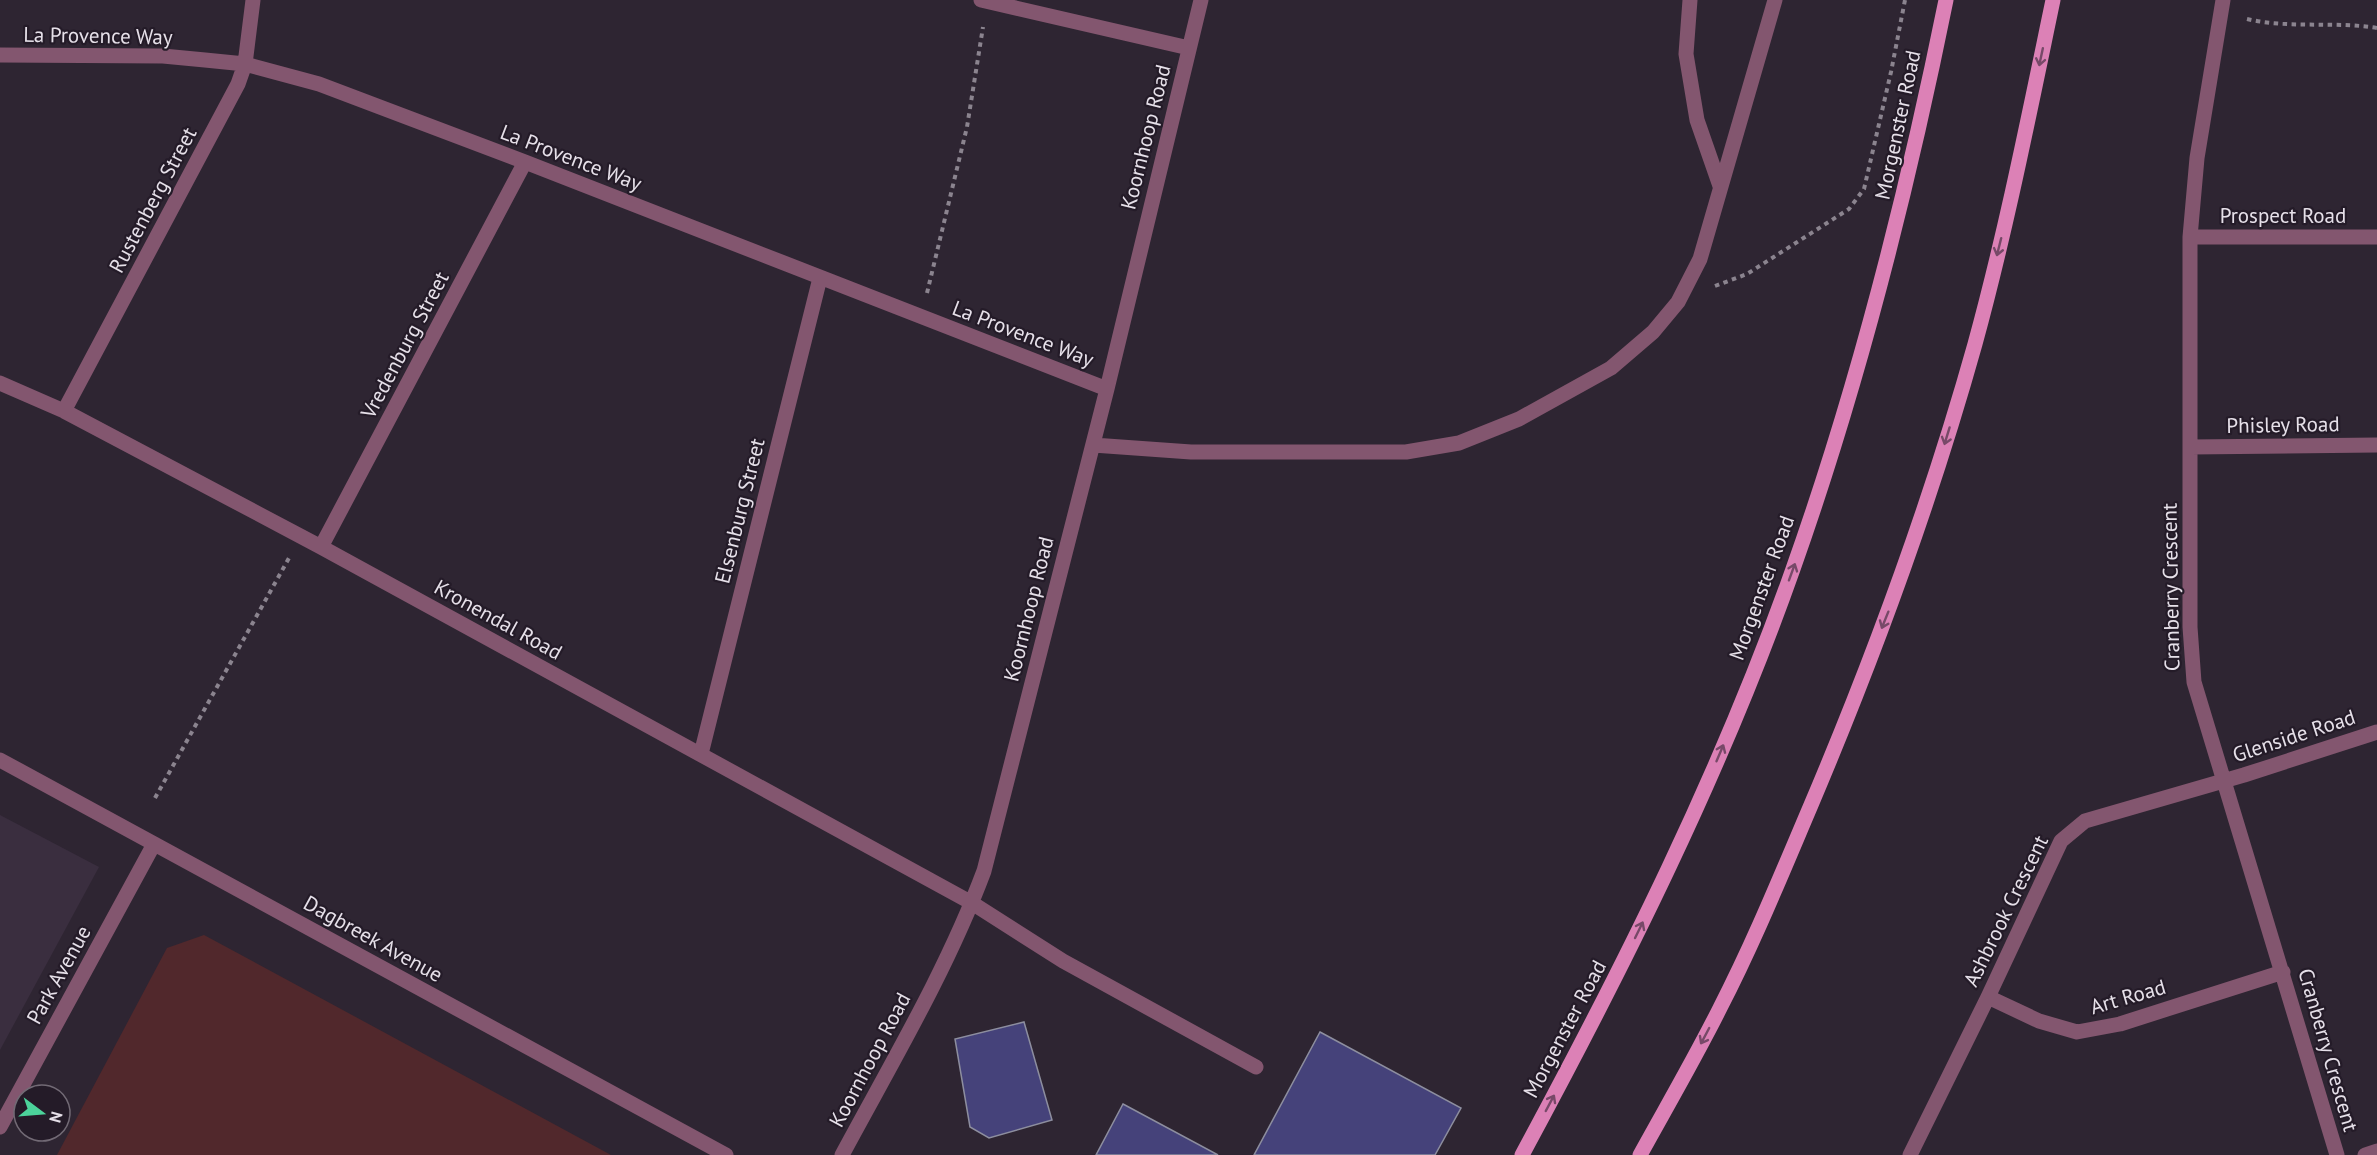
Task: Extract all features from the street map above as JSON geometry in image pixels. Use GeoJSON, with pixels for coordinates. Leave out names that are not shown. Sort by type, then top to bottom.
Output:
{"type":"FeatureCollection","features":[{"type":"Feature","properties":{"kind":"main road","name":"Morgenster Road"},"geometry":{"type":"LineString","coordinates":[[1522,1155],[1604,1002],[1675,855],[1741,704],[1793,570],[1844,414],[1899,219],[1946,0]]}},
{"type":"Feature","properties":{"kind":"main road"},"geometry":{"type":"LineString","coordinates":[[1640,1155],[1720,1008],[1770,901],[1893,602],[1929,496],[1975,343],[2016,179],[2054,0]]}},
{"type":"Feature","properties":{"kind":"street","name":"Rustenberg Street"},"geometry":{"type":"LineString","coordinates":[[63,411],[238,84],[245,64],[253,0]]}},
{"type":"Feature","properties":{"kind":"street","name":"Koornhoop Road"},"geometry":{"type":"LineString","coordinates":[[842,1155],[940,974],[972,903],[994,835],[1107,389],[1201,0]]}},
{"type":"Feature","properties":{"kind":"street"},"geometry":{"type":"LineString","coordinates":[[1690,0],[1686,54],[1697,120],[1720,186]]}},
{"type":"Feature","properties":{"kind":"street"},"geometry":{"type":"LineString","coordinates":[[1092,445],[1191,452],[1406,452],[1459,443],[1519,419],[1611,368],[1653,332],[1678,302],[1700,259],[1775,0]]}},
{"type":"Feature","properties":{"kind":"street","name":"Cranberry Crescent"},"geometry":{"type":"LineString","coordinates":[[2223,0],[2197,158],[2190,237],[2190,627],[2194,682],[2337,1155]]}},
{"type":"Feature","properties":{"kind":"street","name":"Koornhoop Road"},"geometry":{"type":"LineString","coordinates":[[984,1],[1189,48]]}},
{"type":"Feature","properties":{"kind":"street","name":"La Provence Way"},"geometry":{"type":"LineString","coordinates":[[0,55],[163,56],[245,64],[319,84],[1107,389]]}},
{"type":"Feature","properties":{"kind":"street","name":"Vredenburg Street"},"geometry":{"type":"LineString","coordinates":[[321,547],[525,162]]}},
{"type":"Feature","properties":{"kind":"street","name":"Prospect Road"},"geometry":{"type":"LineString","coordinates":[[2190,237],[2377,237]]}},
{"type":"Feature","properties":{"kind":"street","name":"Elsenburg Street"},"geometry":{"type":"LineString","coordinates":[[701,754],[820,278]]}},
{"type":"Feature","properties":{"kind":"street","name":"Kronendal Road"},"geometry":{"type":"LineString","coordinates":[[0,383],[63,411],[321,547],[972,903],[1063,961],[1256,1067]]}},
{"type":"Feature","properties":{"kind":"street","name":"Phisley Road"},"geometry":{"type":"LineString","coordinates":[[2190,447],[2377,445]]}},
{"type":"Feature","properties":{"kind":"street","name":"Glenside Road"},"geometry":{"type":"LineString","coordinates":[[2223,780],[2377,732]]}},
{"type":"Feature","properties":{"kind":"street","name":"Dagbreek Avenue"},"geometry":{"type":"LineString","coordinates":[[0,760],[726,1155]]}},
{"type":"Feature","properties":{"kind":"street","name":"Ashbrook Crescent"},"geometry":{"type":"LineString","coordinates":[[1910,1155],[1988,997],[2061,841],[2085,821],[2223,780]]}},
{"type":"Feature","properties":{"kind":"street","name":"Park Avenue"},"geometry":{"type":"LineString","coordinates":[[0,1127],[154,844]]}},
{"type":"Feature","properties":{"kind":"street","name":"Art Road"},"geometry":{"type":"LineString","coordinates":[[1988,997],[2039,1021],[2077,1032],[2120,1024],[2283,972]]}},
{"type":"Feature","properties":{"kind":"street"},"geometry":{"type":"LineString","coordinates":[[2366,1155],[2377,1151]]}},
{"type":"Feature","properties":{"kind":"path"},"geometry":{"type":"LineString","coordinates":[[1684,288],[1717,286],[1747,274],[1848,209],[1864,189],[1905,0]]}},
{"type":"Feature","properties":{"kind":"path"},"geometry":{"type":"LineString","coordinates":[[921,317],[967,127],[984,1]]}},
{"type":"Feature","properties":{"kind":"path"},"geometry":{"type":"LineString","coordinates":[[2237,16],[2266,23],[2355,24],[2377,28]]}},
{"type":"Feature","properties":{"kind":"path"},"geometry":{"type":"LineString","coordinates":[[155,798],[291,555]]}},
{"type":"Feature","properties":{"kind":"shaded area"},"geometry":{"type":"Polygon","coordinates":[[[0,815],[99,867],[0,1050],[0,815]]]}},
{"type":"Feature","properties":{"kind":"shaded area"},"geometry":{"type":"Polygon","coordinates":[[[204,935],[611,1155],[57,1155],[63,1143],[72,1143],[72,1127],[167,948],[204,935]]]}},
{"type":"Feature","properties":{"kind":"building"},"geometry":{"type":"Polygon","coordinates":[[[1024,1022],[1052,1120],[989,1138],[970,1127],[955,1039],[1024,1022]]]}},
{"type":"Feature","properties":{"kind":"building"},"geometry":{"type":"Polygon","coordinates":[[[1320,1032],[1461,1108],[1435,1155],[1254,1155],[1320,1032]]]}},
{"type":"Feature","properties":{"kind":"building"},"geometry":{"type":"Polygon","coordinates":[[[1123,1104],[1218,1155],[1096,1155],[1123,1104]]]}}]}
